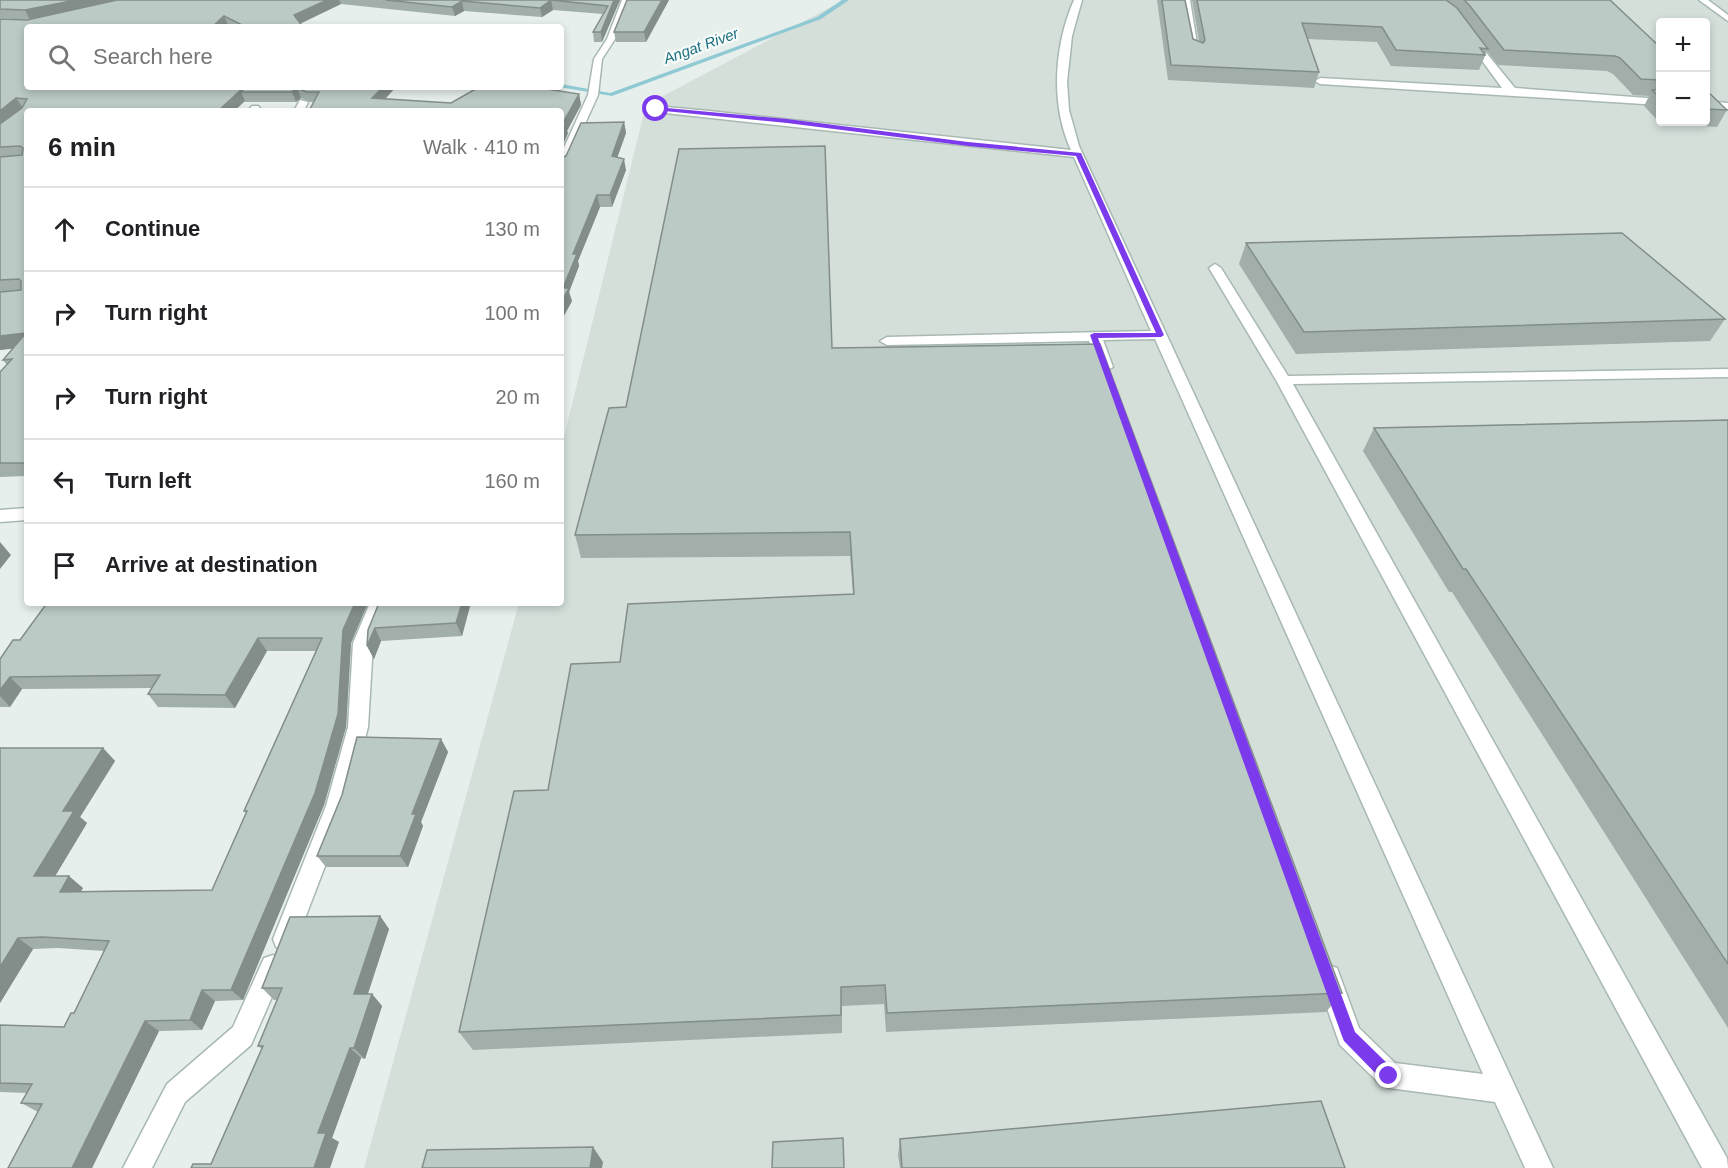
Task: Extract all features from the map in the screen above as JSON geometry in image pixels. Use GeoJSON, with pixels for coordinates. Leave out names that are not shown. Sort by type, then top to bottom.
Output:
{"type":"FeatureCollection","features":[{"type":"Feature","properties":{"kind":"street"},"geometry":{"type":"LineString","coordinates":[[564,159],[593,95],[598,59],[611,39],[626,0]]}},
{"type":"Feature","properties":{"kind":"street"},"geometry":{"type":"LineString","coordinates":[[1078,0],[1070,24],[1063,71],[1063,105],[1078,154],[1539,1168]]}},
{"type":"Feature","properties":{"kind":"street"},"geometry":{"type":"LineString","coordinates":[[1186,0],[1196,54]]}},
{"type":"Feature","properties":{"kind":"street"},"geometry":{"type":"LineString","coordinates":[[1703,0],[1728,19]]}},
{"type":"Feature","properties":{"kind":"street"},"geometry":{"type":"LineString","coordinates":[[1463,29],[1506,87],[1512,91]]}},
{"type":"Feature","properties":{"kind":"street"},"geometry":{"type":"LineString","coordinates":[[1320,81],[1512,91],[1656,102]]}},
{"type":"Feature","properties":{"kind":"street"},"geometry":{"type":"LineString","coordinates":[[1710,104],[1728,106]]}},
{"type":"Feature","properties":{"kind":"street"},"geometry":{"type":"LineString","coordinates":[[656,109],[787,121],[968,144],[1078,154]]}},
{"type":"Feature","properties":{"kind":"street"},"geometry":{"type":"LineString","coordinates":[[1215,268],[1282,380],[1717,1168]]}},
{"type":"Feature","properties":{"kind":"street"},"geometry":{"type":"LineString","coordinates":[[1094,335],[1115,391]]}},
{"type":"Feature","properties":{"kind":"street"},"geometry":{"type":"LineString","coordinates":[[887,341],[1161,335]]}},
{"type":"Feature","properties":{"kind":"street"},"geometry":{"type":"LineString","coordinates":[[1282,380],[1728,373]]}},
{"type":"Feature","properties":{"kind":"street"},"geometry":{"type":"LineString","coordinates":[[0,516],[24,514]]}},
{"type":"Feature","properties":{"kind":"street"},"geometry":{"type":"LineString","coordinates":[[137,1168],[176,1093],[242,1036],[264,988],[337,806],[358,727],[363,643],[379,606]]}},
{"type":"Feature","properties":{"kind":"street"},"geometry":{"type":"LineString","coordinates":[[1321,958],[1349,1036],[1389,1076],[1504,1090]]}},
{"type":"Feature","properties":{"kind":"shaded area"},"geometry":{"type":"Polygon","coordinates":[[[844,0],[1728,0],[1728,1168],[364,1168],[518,606],[564,606],[564,437],[646,105],[844,0]]]}},
{"type":"Feature","properties":{"kind":"building"},"geometry":{"type":"Polygon","coordinates":[[[0,0],[76,0],[25,10],[0,9],[0,0]]]}},
{"type":"Feature","properties":{"kind":"building"},"geometry":{"type":"Polygon","coordinates":[[[117,0],[327,0],[294,15],[301,24],[240,24],[224,16],[215,24],[24,24],[24,90],[241,90],[221,108],[24,108],[24,333],[0,336],[0,292],[21,290],[21,281],[19,279],[0,280],[0,157],[22,155],[23,148],[20,146],[0,147],[0,124],[22,108],[27,99],[16,98],[0,111],[0,19],[27,20],[117,0]]]}},
{"type":"Feature","properties":{"kind":"building"},"geometry":{"type":"Polygon","coordinates":[[[386,0],[551,0],[540,8],[462,1],[452,7],[386,0]]]}},
{"type":"Feature","properties":{"kind":"building"},"geometry":{"type":"Polygon","coordinates":[[[551,0],[614,0],[601,32],[593,32],[608,6],[551,0]]]}},
{"type":"Feature","properties":{"kind":"building"},"geometry":{"type":"Polygon","coordinates":[[[627,0],[662,0],[644,32],[614,32],[627,0]]]}},
{"type":"Feature","properties":{"kind":"building"},"geometry":{"type":"Polygon","coordinates":[[[1162,0],[1185,0],[1193,39],[1203,43],[1205,40],[1197,0],[1446,0],[1457,8],[1488,49],[1480,48],[1485,55],[1396,50],[1382,27],[1302,23],[1319,72],[1171,65],[1162,0]]]}},
{"type":"Feature","properties":{"kind":"building"},"geometry":{"type":"Polygon","coordinates":[[[1464,0],[1610,0],[1656,43],[1656,80],[1641,79],[1620,58],[1615,56],[1504,50],[1464,0]]]}},
{"type":"Feature","properties":{"kind":"building"},"geometry":{"type":"Polygon","coordinates":[[[243,90],[294,90],[292,92],[241,92],[243,90]]]}},
{"type":"Feature","properties":{"kind":"building"},"geometry":{"type":"Polygon","coordinates":[[[302,90],[380,90],[372,98],[451,103],[474,90],[553,90],[579,94],[564,121],[564,108],[311,108],[319,92],[302,90]]]}},
{"type":"Feature","properties":{"kind":"building"},"geometry":{"type":"Polygon","coordinates":[[[1710,94],[1727,110],[1710,109],[1710,94]]]}},
{"type":"Feature","properties":{"kind":"building"},"geometry":{"type":"Polygon","coordinates":[[[624,122],[612,156],[624,159],[610,195],[597,195],[573,254],[577,254],[564,286],[564,157],[581,123],[624,122]]]}},
{"type":"Feature","properties":{"kind":"building"},"geometry":{"type":"Polygon","coordinates":[[[825,146],[832,348],[1100,344],[1342,993],[887,1013],[885,985],[841,987],[841,1015],[459,1032],[514,791],[548,790],[571,664],[620,662],[628,604],[854,594],[850,532],[575,535],[609,408],[626,407],[679,149],[825,146]]]}},
{"type":"Feature","properties":{"kind":"building"},"geometry":{"type":"Polygon","coordinates":[[[1622,233],[1725,319],[1304,332],[1246,243],[1622,233]]]}},
{"type":"Feature","properties":{"kind":"building"},"geometry":{"type":"Polygon","coordinates":[[[564,288],[569,288],[564,297],[564,288]]]}},
{"type":"Feature","properties":{"kind":"building"},"geometry":{"type":"Polygon","coordinates":[[[24,335],[24,463],[0,463],[0,372],[12,359],[3,360],[24,335]]]}},
{"type":"Feature","properties":{"kind":"building"},"geometry":{"type":"Polygon","coordinates":[[[1728,420],[1728,964],[1466,569],[1463,569],[1374,428],[1728,420]]]}},
{"type":"Feature","properties":{"kind":"building"},"geometry":{"type":"Polygon","coordinates":[[[45,606],[354,606],[343,630],[338,714],[315,793],[231,990],[202,990],[190,1020],[145,1021],[72,1168],[8,1168],[42,1104],[21,1103],[32,1084],[0,1083],[0,1025],[64,1027],[71,1013],[74,1013],[109,941],[43,937],[18,938],[0,967],[0,748],[103,748],[63,811],[74,811],[34,876],[69,876],[60,892],[212,890],[247,811],[244,811],[322,638],[258,638],[225,695],[148,694],[160,675],[10,677],[0,690],[0,659],[13,640],[20,640],[45,606]]]}},
{"type":"Feature","properties":{"kind":"building"},"geometry":{"type":"Polygon","coordinates":[[[378,606],[461,606],[456,623],[375,628],[367,646],[368,630],[378,606]]]}},
{"type":"Feature","properties":{"kind":"building"},"geometry":{"type":"Polygon","coordinates":[[[357,737],[441,739],[412,814],[416,814],[400,856],[317,856],[342,795],[357,737]]]}},
{"type":"Feature","properties":{"kind":"building"},"geometry":{"type":"Polygon","coordinates":[[[380,916],[354,994],[372,994],[354,1048],[350,1048],[318,1133],[326,1133],[314,1168],[191,1168],[193,1164],[211,1164],[263,1046],[258,1046],[282,988],[262,988],[290,917],[380,916]]]}},
{"type":"Feature","properties":{"kind":"building"},"geometry":{"type":"Polygon","coordinates":[[[1321,1101],[1345,1168],[902,1168],[900,1139],[1321,1101]]]}},
{"type":"Feature","properties":{"kind":"building"},"geometry":{"type":"Polygon","coordinates":[[[843,1138],[844,1168],[772,1168],[773,1142],[843,1138]]]}},
{"type":"Feature","properties":{"kind":"building"},"geometry":{"type":"Polygon","coordinates":[[[593,1147],[590,1168],[422,1168],[427,1150],[593,1147]]]}},
{"type":"Feature","properties":{"kind":"waterway","name":"Angat River"},"geometry":{"type":"LineString","coordinates":[[564,87],[610,95],[819,18],[846,0]]}},
{"type":"Feature","properties":{"kind":"route"},"geometry":{"type":"LineString","coordinates":[[656,109],[787,121],[968,144],[1078,154],[1161,335],[1094,335],[1349,1036],[1389,1076]]}}]}
